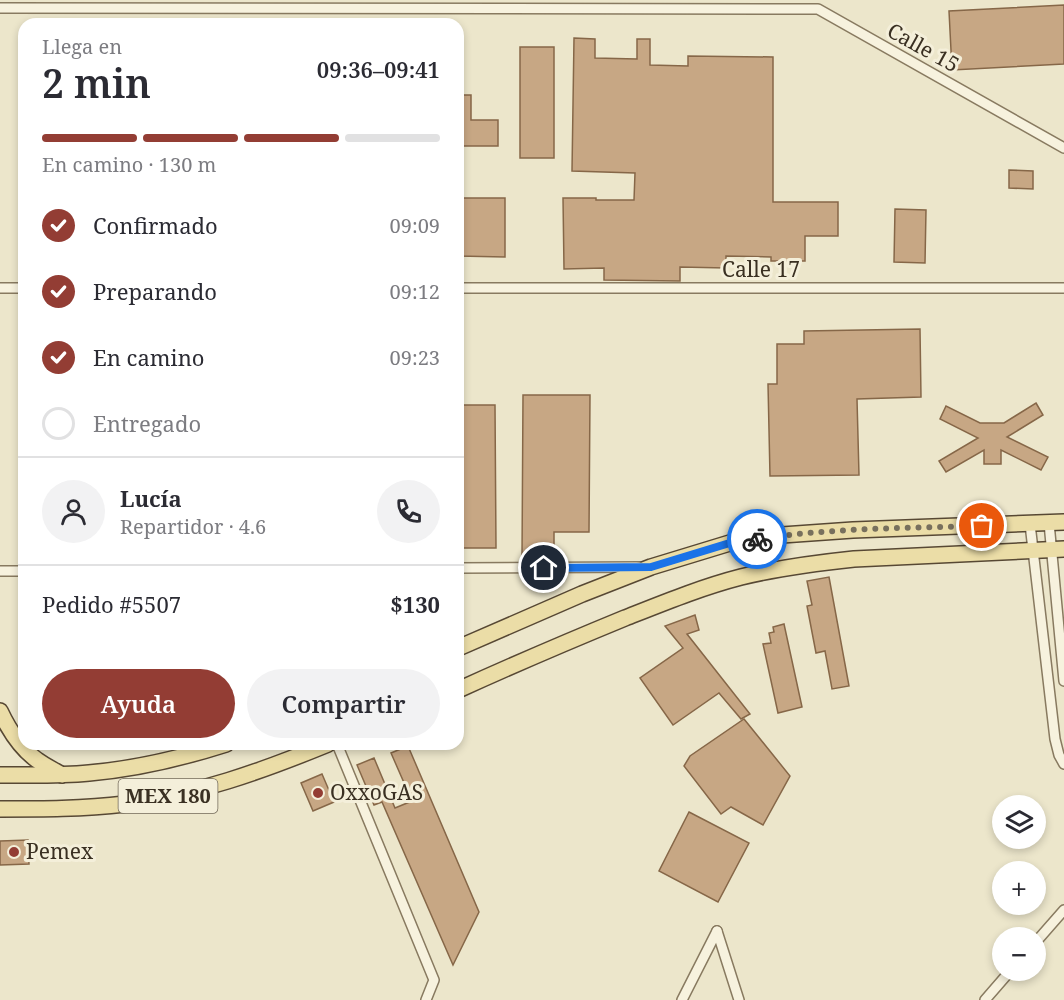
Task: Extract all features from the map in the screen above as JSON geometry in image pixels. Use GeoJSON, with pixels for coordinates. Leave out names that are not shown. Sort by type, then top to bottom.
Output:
{"type":"FeatureCollection","features":[{"type":"Feature","properties":{"kind":"main road"},"geometry":{"type":"LineString","coordinates":[[464,645],[651,567],[733,542],[782,535],[853,530],[1056,522]]}},
{"type":"Feature","properties":{"kind":"main road"},"geometry":{"type":"LineString","coordinates":[[464,687],[539,653],[667,602],[749,575],[854,559],[1060,550]]}},
{"type":"Feature","properties":{"kind":"main road"},"geometry":{"type":"LineString","coordinates":[[0,711],[18,741]]}},
{"type":"Feature","properties":{"kind":"main road"},"geometry":{"type":"LineString","coordinates":[[25,750],[62,775]]}},
{"type":"Feature","properties":{"kind":"main road","name":"MEX 180"},"geometry":{"type":"LineString","coordinates":[[0,775],[89,773],[129,768],[203,750]]}},
{"type":"Feature","properties":{"kind":"main road","name":"MEX 180"},"geometry":{"type":"LineString","coordinates":[[0,809],[61,809],[124,804],[193,790],[265,769],[313,750]]}},
{"type":"Feature","properties":{"kind":"street","name":"Calle 15"},"geometry":{"type":"LineString","coordinates":[[0,8],[818,9],[1064,148]]}},
{"type":"Feature","properties":{"kind":"street"},"geometry":{"type":"LineString","coordinates":[[0,288],[18,288]]}},
{"type":"Feature","properties":{"kind":"street","name":"Calle 17"},"geometry":{"type":"LineString","coordinates":[[464,288],[1064,288]]}},
{"type":"Feature","properties":{"kind":"street"},"geometry":{"type":"LineString","coordinates":[[1048,687],[1064,683],[1059,629],[1060,550],[1056,522]]}},
{"type":"Feature","properties":{"kind":"street"},"geometry":{"type":"LineString","coordinates":[[1030,524],[1055,739],[1064,764]]}},
{"type":"Feature","properties":{"kind":"street"},"geometry":{"type":"LineString","coordinates":[[464,568],[651,567]]}},
{"type":"Feature","properties":{"kind":"street"},"geometry":{"type":"LineString","coordinates":[[0,571],[18,571]]}},
{"type":"Feature","properties":{"kind":"street"},"geometry":{"type":"LineString","coordinates":[[1042,631],[1059,629]]}},
{"type":"Feature","properties":{"kind":"street"},"geometry":{"type":"LineString","coordinates":[[338,750],[434,980],[426,1000]]}},
{"type":"Feature","properties":{"kind":"street"},"geometry":{"type":"LineString","coordinates":[[1046,930],[1064,910]]}},
{"type":"Feature","properties":{"kind":"street"},"geometry":{"type":"LineString","coordinates":[[682,1000],[717,931],[739,1000]]}},
{"type":"Feature","properties":{"kind":"street"},"geometry":{"type":"LineString","coordinates":[[985,1000],[1001,981]]}},
{"type":"Feature","properties":{"kind":"building"},"geometry":{"type":"Polygon","coordinates":[[[1064,5],[1064,64],[952,70],[949,11],[1064,5]]]}},
{"type":"Feature","properties":{"kind":"building"},"geometry":{"type":"Polygon","coordinates":[[[574,38],[595,39],[595,58],[637,59],[637,39],[650,39],[650,65],[688,66],[688,56],[773,57],[773,202],[838,202],[838,236],[805,236],[805,261],[771,261],[771,257],[726,256],[726,268],[680,267],[680,281],[604,280],[604,268],[564,269],[563,198],[634,200],[635,173],[572,171],[574,38]]]}},
{"type":"Feature","properties":{"kind":"building"},"geometry":{"type":"Polygon","coordinates":[[[520,47],[554,47],[554,158],[520,158],[520,47]]]}},
{"type":"Feature","properties":{"kind":"building"},"geometry":{"type":"Polygon","coordinates":[[[464,95],[471,95],[471,120],[498,120],[498,146],[464,146],[464,95]]]}},
{"type":"Feature","properties":{"kind":"building"},"geometry":{"type":"Polygon","coordinates":[[[1009,170],[1033,171],[1033,189],[1009,188],[1009,170]]]}},
{"type":"Feature","properties":{"kind":"building"},"geometry":{"type":"Polygon","coordinates":[[[464,198],[505,198],[505,257],[464,256],[464,198]]]}},
{"type":"Feature","properties":{"kind":"building"},"geometry":{"type":"Polygon","coordinates":[[[895,209],[926,210],[925,263],[894,262],[895,209]]]}},
{"type":"Feature","properties":{"kind":"building"},"geometry":{"type":"Polygon","coordinates":[[[920,329],[921,397],[857,399],[859,475],[770,476],[768,384],[777,384],[777,344],[804,344],[804,331],[920,329]]]}},
{"type":"Feature","properties":{"kind":"building"},"geometry":{"type":"Polygon","coordinates":[[[523,395],[590,395],[589,532],[554,532],[554,559],[522,558],[523,395]]]}},
{"type":"Feature","properties":{"kind":"building"},"geometry":{"type":"Polygon","coordinates":[[[1036,403],[1043,415],[1007,437],[1048,457],[1041,470],[1001,450],[1001,464],[984,464],[984,450],[946,472],[939,461],[978,438],[940,419],[946,406],[980,423],[1004,423],[1036,403]]]}},
{"type":"Feature","properties":{"kind":"building"},"geometry":{"type":"Polygon","coordinates":[[[464,405],[495,405],[496,548],[464,548],[464,405]]]}},
{"type":"Feature","properties":{"kind":"building"},"geometry":{"type":"Polygon","coordinates":[[[829,577],[849,686],[832,689],[825,651],[816,653],[807,606],[812,605],[807,581],[829,577]]]}},
{"type":"Feature","properties":{"kind":"building"},"geometry":{"type":"Polygon","coordinates":[[[695,615],[699,630],[687,634],[750,714],[741,719],[719,693],[673,725],[640,678],[683,648],[665,626],[695,615]]]}},
{"type":"Feature","properties":{"kind":"building"},"geometry":{"type":"Polygon","coordinates":[[[784,624],[802,707],[778,713],[763,644],[771,643],[769,633],[774,632],[773,627],[784,624]]]}},
{"type":"Feature","properties":{"kind":"building"},"geometry":{"type":"Polygon","coordinates":[[[744,719],[790,776],[763,825],[731,807],[721,814],[684,766],[690,756],[744,719]]]}},
{"type":"Feature","properties":{"kind":"building"},"geometry":{"type":"Polygon","coordinates":[[[398,750],[410,750],[479,912],[453,965],[382,802],[374,805],[357,765],[374,758],[395,808],[412,801],[391,753],[398,750]]]}},
{"type":"Feature","properties":{"kind":"building","name":"OxxoGAS"},"geometry":{"type":"Polygon","coordinates":[[[322,774],[334,802],[313,811],[301,783],[322,774]]]}},
{"type":"Feature","properties":{"kind":"building"},"geometry":{"type":"Polygon","coordinates":[[[689,812],[749,843],[718,902],[659,871],[689,812]]]}},
{"type":"Feature","properties":{"kind":"building","name":"Pemex"},"geometry":{"type":"Polygon","coordinates":[[[28,840],[29,864],[0,865],[0,841],[28,840]]]}},
{"type":"Feature","properties":{"kind":"way so far"},"geometry":{"type":"LineString","coordinates":[[757,539],[853,530],[982,526]]}},
{"type":"Feature","properties":{"kind":"place","name":"OxxoGAS"},"geometry":{"type":"Point","coordinates":[318,793]}},
{"type":"Feature","properties":{"kind":"place","name":"Pemex"},"geometry":{"type":"Point","coordinates":[14,852]}},
{"type":"Feature","properties":{"kind":"route"},"geometry":{"type":"LineString","coordinates":[[544,568],[651,567],[733,542],[757,539]]}}]}
